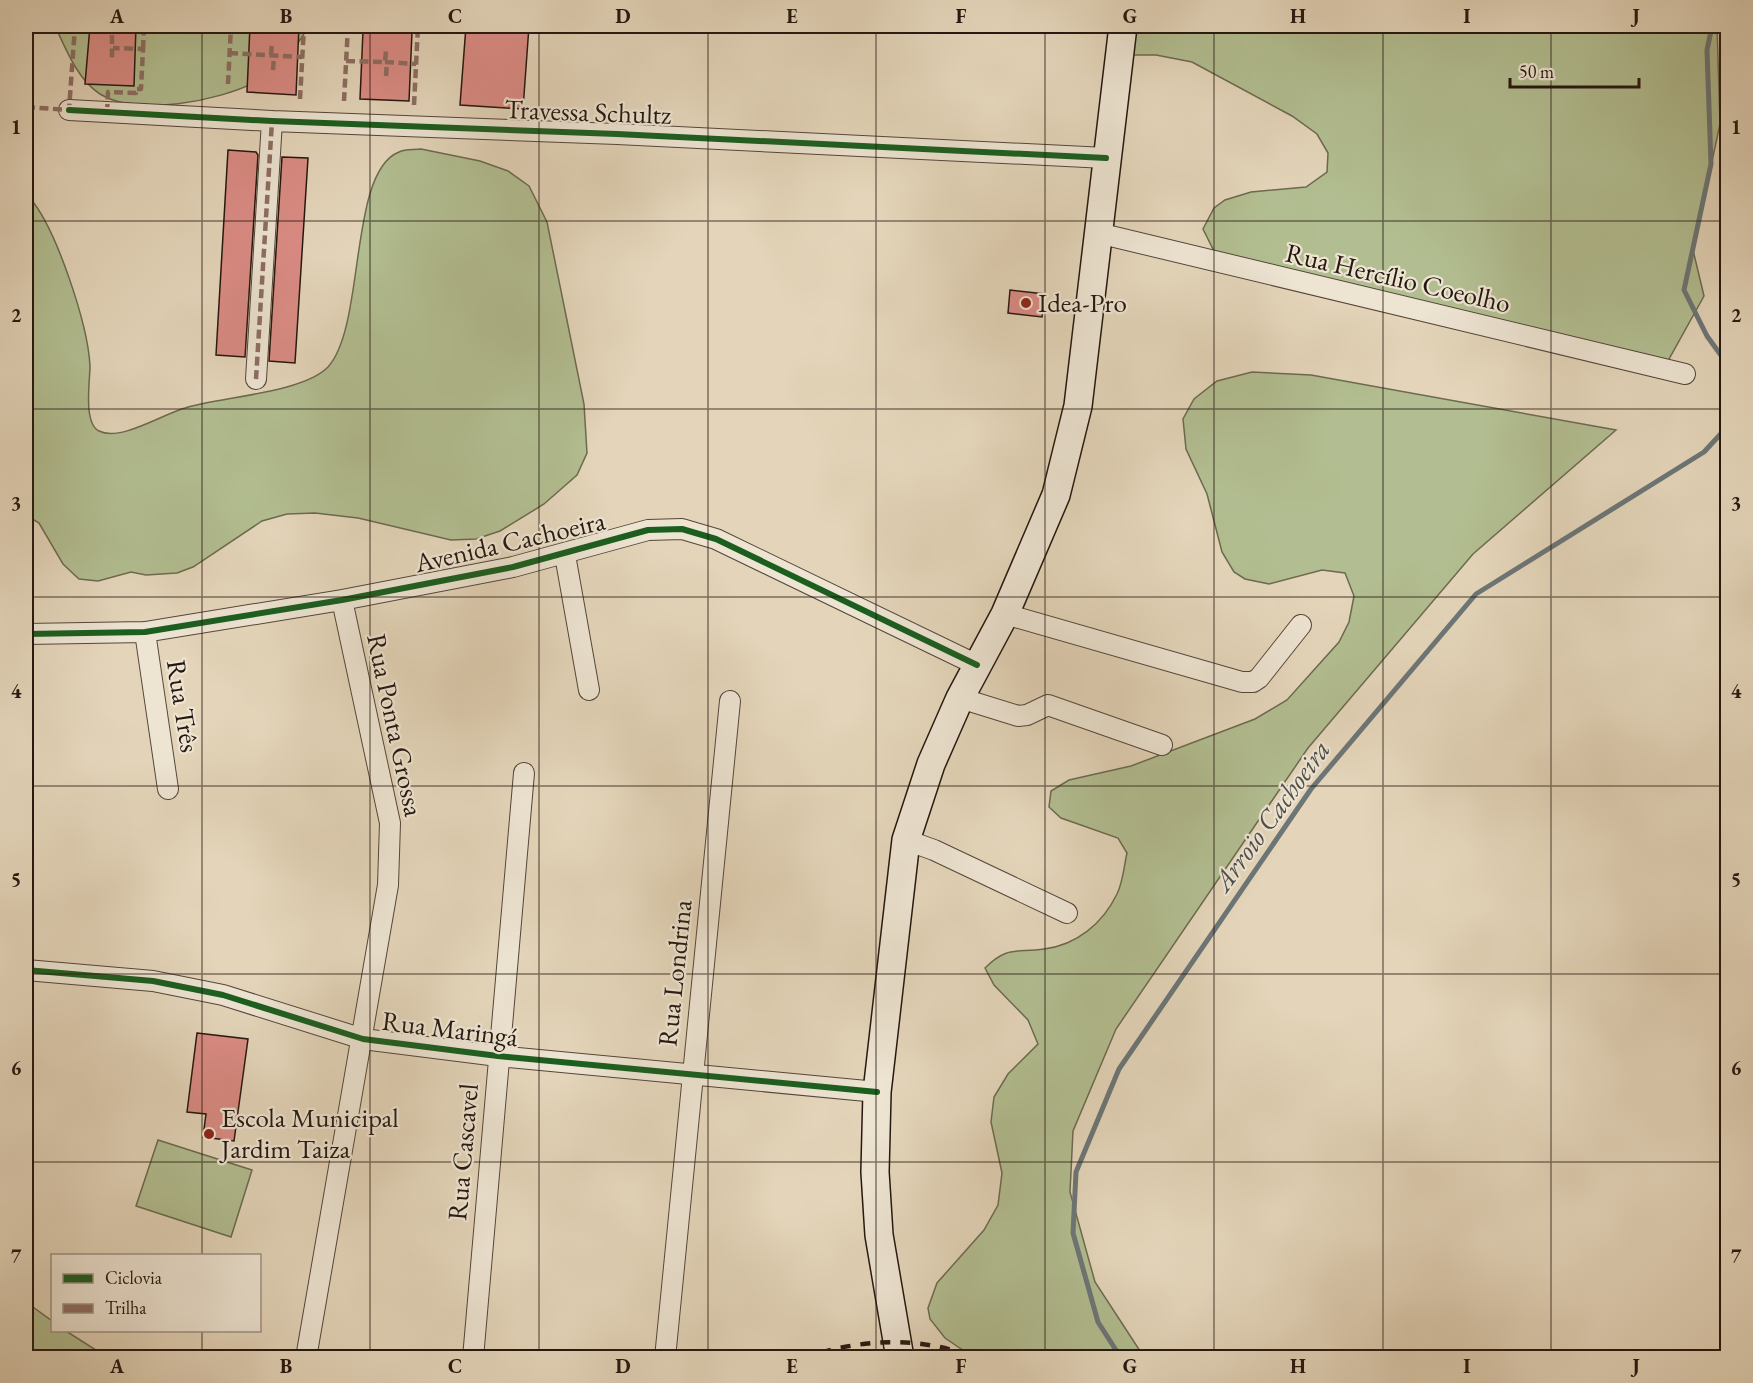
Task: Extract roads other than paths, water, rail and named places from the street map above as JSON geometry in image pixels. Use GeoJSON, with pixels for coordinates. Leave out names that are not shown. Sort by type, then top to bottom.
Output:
{"type":"FeatureCollection","features":[{"type":"Feature","properties":{"kind":"main road"},"geometry":{"type":"LineString","coordinates":[[900,1358],[879,1235],[875,1172],[877,1092],[906,840],[931,764],[960,698],[1005,614],[1056,495],[1075,417],[1123,26]]}},
{"type":"Feature","properties":{"kind":"street","name":"Travessa Schultz"},"geometry":{"type":"LineString","coordinates":[[69,110],[272,122],[617,134],[1106,158]]}},
{"type":"Feature","properties":{"kind":"street"},"geometry":{"type":"LineString","coordinates":[[256,379],[272,122]]}},
{"type":"Feature","properties":{"kind":"street","name":"Rua Hercílio Coeolho"},"geometry":{"type":"LineString","coordinates":[[1098,233],[1685,374]]}},
{"type":"Feature","properties":{"kind":"street","name":"Avenida Cachoeira"},"geometry":{"type":"LineString","coordinates":[[26,634],[144,632],[342,600],[565,555],[648,530],[682,530],[716,538],[977,665]]}},
{"type":"Feature","properties":{"kind":"street"},"geometry":{"type":"LineString","coordinates":[[565,555],[589,690]]}},
{"type":"Feature","properties":{"kind":"street","name":"Rua Ponta Grossa"},"geometry":{"type":"LineString","coordinates":[[306,1358],[388,885],[390,823],[342,600]]}},
{"type":"Feature","properties":{"kind":"street"},"geometry":{"type":"LineString","coordinates":[[1005,614],[1242,682],[1253,682],[1259,678],[1301,626]]}},
{"type":"Feature","properties":{"kind":"street","name":"Rua Três"},"geometry":{"type":"LineString","coordinates":[[144,632],[168,789]]}},
{"type":"Feature","properties":{"kind":"street"},"geometry":{"type":"LineString","coordinates":[[960,698],[1018,716],[1027,715],[1048,705],[1162,745]]}},
{"type":"Feature","properties":{"kind":"street","name":"Rua Londrina"},"geometry":{"type":"LineString","coordinates":[[665,1358],[691,1073],[730,702]]}},
{"type":"Feature","properties":{"kind":"street","name":"Rua Cascavel"},"geometry":{"type":"LineString","coordinates":[[473,1358],[524,773]]}},
{"type":"Feature","properties":{"kind":"street"},"geometry":{"type":"LineString","coordinates":[[906,840],[934,850],[1067,913]]}},
{"type":"Feature","properties":{"kind":"street","name":"Rua Maringá"},"geometry":{"type":"LineString","coordinates":[[26,970],[153,981],[223,995],[363,1039],[498,1056],[877,1092]]}},
{"type":"Feature","properties":{"kind":"waterway","name":"Arroio Cachoeira"},"geometry":{"type":"LineString","coordinates":[[1712,26],[1707,50],[1711,164],[1684,290],[1707,336],[1728,365]]}},
{"type":"Feature","properties":{"kind":"waterway","name":"Arroio Cachoeira"},"geometry":{"type":"LineString","coordinates":[[1121,1358],[1098,1322],[1073,1233],[1076,1172],[1119,1069],[1311,789],[1476,594],[1704,452],[1728,426]]}},
{"type":"Feature","properties":{"kind":"railway"},"geometry":{"type":"LineString","coordinates":[[802,1358],[846,1347],[889,1342],[933,1346],[976,1358]]}},
{"type":"Feature","properties":{"kind":"place","name":"Idea-Pro"},"geometry":{"type":"Point","coordinates":[1026,303]}},
{"type":"Feature","properties":{"kind":"place","name":"Escola Municipal Jardim Taiza"},"geometry":{"type":"Point","coordinates":[209,1134]}}]}
